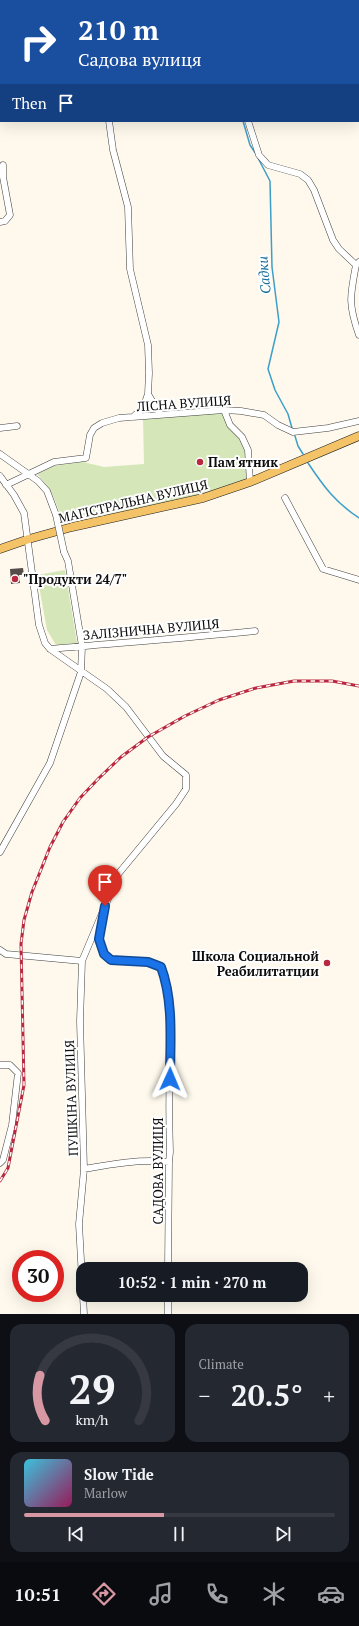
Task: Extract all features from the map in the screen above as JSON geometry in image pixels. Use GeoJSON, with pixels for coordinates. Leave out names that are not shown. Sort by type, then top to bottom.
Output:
{"type":"FeatureCollection","features":[{"type":"Feature","properties":{"kind":"main road","name":"МАГІСТРАЛЬНА ВУЛИЦЯ"},"geometry":{"type":"LineString","coordinates":[[0,549],[29,539],[202,498],[250,482],[359,436]]}},
{"type":"Feature","properties":{"kind":"street"},"geometry":{"type":"LineString","coordinates":[[109,122],[113,150],[128,207],[130,269],[148,345],[148,394],[143,408],[133,418]]}},
{"type":"Feature","properties":{"kind":"street"},"geometry":{"type":"LineString","coordinates":[[248,122],[259,155],[268,165],[300,174],[308,180],[314,190],[333,240],[339,249],[358,263],[350,302],[352,315],[359,336]]}},
{"type":"Feature","properties":{"kind":"street"},"geometry":{"type":"LineString","coordinates":[[0,222],[6,221],[10,216],[3,177],[3,165]]}},
{"type":"Feature","properties":{"kind":"street"},"geometry":{"type":"LineString","coordinates":[[148,394],[160,414]]}},
{"type":"Feature","properties":{"kind":"street"},"geometry":{"type":"LineString","coordinates":[[224,410],[230,425],[242,437],[248,450],[250,482]]}},
{"type":"Feature","properties":{"kind":"street","name":"ЛІСНА ВУЛИЦЯ"},"geometry":{"type":"LineString","coordinates":[[29,474],[54,462],[86,458],[90,435],[94,428],[119,418],[224,410],[264,415],[278,425],[293,432],[328,428],[359,421]]}},
{"type":"Feature","properties":{"kind":"street"},"geometry":{"type":"LineString","coordinates":[[0,428],[17,426]]}},
{"type":"Feature","properties":{"kind":"street"},"geometry":{"type":"LineString","coordinates":[[0,454],[38,481],[47,491],[56,514],[64,552],[68,562],[82,646],[81,672],[50,763],[0,852]]}},
{"type":"Feature","properties":{"kind":"street"},"geometry":{"type":"LineString","coordinates":[[6,485],[29,474]]}},
{"type":"Feature","properties":{"kind":"street"},"geometry":{"type":"LineString","coordinates":[[0,476],[14,495],[24,513],[29,539],[30,562],[39,625],[45,643],[50,649],[81,672]]}},
{"type":"Feature","properties":{"kind":"street"},"geometry":{"type":"LineString","coordinates":[[285,498],[323,570],[359,580]]}},
{"type":"Feature","properties":{"kind":"street","name":"ЗАЛІЗНИЧНА ВУЛИЦЯ"},"geometry":{"type":"LineString","coordinates":[[50,649],[255,631]]}},
{"type":"Feature","properties":{"kind":"street","name":"ПУШКІНА ВУЛИЦЯ"},"geometry":{"type":"LineString","coordinates":[[81,672],[107,689],[126,707],[163,756],[186,775],[186,789],[176,804],[119,873],[82,961],[80,1021],[84,1169],[79,1224],[84,1314]]}},
{"type":"Feature","properties":{"kind":"street","name":"САДОВА ВУЛИЦЯ"},"geometry":{"type":"LineString","coordinates":[[105,906],[99,939],[104,954],[111,960],[148,962],[161,967],[166,979],[169,1004],[170,1152],[168,1262]]}},
{"type":"Feature","properties":{"kind":"street"},"geometry":{"type":"LineString","coordinates":[[0,950],[6,954],[82,961]]}},
{"type":"Feature","properties":{"kind":"street"},"geometry":{"type":"LineString","coordinates":[[0,1065],[10,1065],[18,1073],[12,1125],[3,1160],[0,1163]]}},
{"type":"Feature","properties":{"kind":"street"},"geometry":{"type":"LineString","coordinates":[[84,1169],[134,1161],[152,1160],[169,1162]]}},
{"type":"Feature","properties":{"kind":"street"},"geometry":{"type":"LineString","coordinates":[[168,1302],[168,1314]]}},
{"type":"Feature","properties":{"kind":"green space"},"geometry":{"type":"Polygon","coordinates":[[[220,412],[224,414],[228,427],[239,439],[246,450],[246,480],[201,494],[63,524],[53,497],[42,479],[37,474],[54,466],[83,462],[104,467],[144,464],[143,418],[220,412]]]}},
{"type":"Feature","properties":{"kind":"green space"},"geometry":{"type":"Polygon","coordinates":[[[65,570],[77,643],[56,645],[47,630],[37,575],[65,570]]]}},
{"type":"Feature","properties":{"kind":"building","name":"\"Продукти 24/7\""},"geometry":{"type":"Polygon","coordinates":[[[23,568],[24,575],[19,575],[20,583],[11,584],[10,569],[23,568]]]}},
{"type":"Feature","properties":{"kind":"waterway","name":"Садки"},"geometry":{"type":"LineString","coordinates":[[243,122],[250,145],[256,154]]}},
{"type":"Feature","properties":{"kind":"waterway","name":"Садки"},"geometry":{"type":"LineString","coordinates":[[258,158],[270,181],[272,267],[279,322],[268,369],[275,390],[288,414],[292,428]]}},
{"type":"Feature","properties":{"kind":"waterway","name":"Садки"},"geometry":{"type":"LineString","coordinates":[[295,436],[298,446],[303,454]]}},
{"type":"Feature","properties":{"kind":"waterway","name":"Садки"},"geometry":{"type":"LineString","coordinates":[[308,463],[330,494],[359,518]]}},
{"type":"Feature","properties":{"kind":"railway"},"geometry":{"type":"LineString","coordinates":[[0,1181],[8,1168],[24,1085],[21,944],[24,920],[32,892],[50,847],[63,822],[80,798],[121,757],[148,737],[185,716],[219,700],[256,688],[294,681],[332,681],[359,686]]}},
{"type":"Feature","properties":{"kind":"place","name":"Пам'ятник"},"geometry":{"type":"Point","coordinates":[200,462]}},
{"type":"Feature","properties":{"kind":"place","name":"\"Продукти 24/7\""},"geometry":{"type":"Point","coordinates":[15,579]}},
{"type":"Feature","properties":{"kind":"place","name":"Школа Социальной Реабилитатции"},"geometry":{"type":"Point","coordinates":[327,963]}},
{"type":"Feature","properties":{"kind":"route"},"geometry":{"type":"LineString","coordinates":[[105,906],[99,939],[104,954],[111,960],[148,962],[161,967],[166,979],[169,1004],[170,1079]]}}]}
